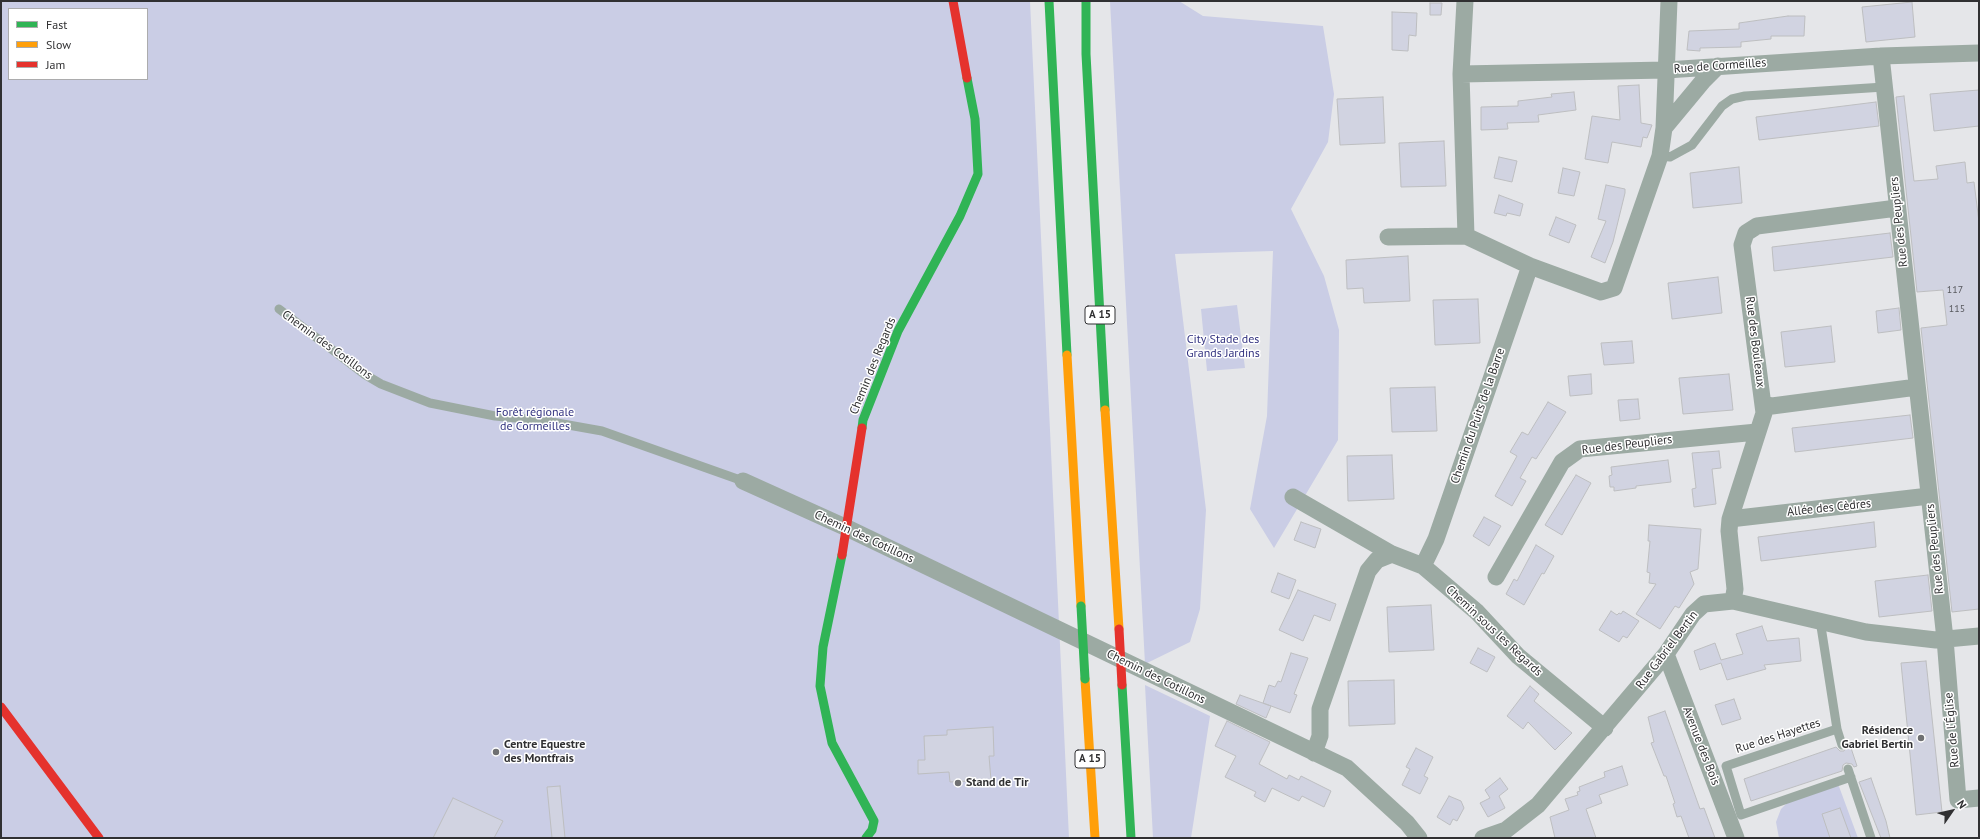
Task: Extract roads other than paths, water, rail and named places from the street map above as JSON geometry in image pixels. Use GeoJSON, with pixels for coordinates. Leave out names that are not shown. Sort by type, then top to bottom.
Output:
{"type":"FeatureCollection","features":[{"type":"Feature","properties":{"kind":"main road","name":"Chemin des Regards"},"geometry":{"type":"LineString","coordinates":[[866,838],[872,830],[874,821],[832,743],[820,686],[823,647],[848,528],[851,487],[863,420],[898,331],[960,216],[978,174],[975,119],[953,1]]}},
{"type":"Feature","properties":{"kind":"main road","name":"A 15"},"geometry":{"type":"LineString","coordinates":[[1050,1],[1052,80],[1095,838]]}},
{"type":"Feature","properties":{"kind":"main road","name":"A 15"},"geometry":{"type":"LineString","coordinates":[[1086,1],[1087,78],[1110,508],[1119,629],[1131,838]]}},
{"type":"Feature","properties":{"kind":"main road"},"geometry":{"type":"LineString","coordinates":[[1,707],[99,838]]}},
{"type":"Feature","properties":{"kind":"street"},"geometry":{"type":"LineString","coordinates":[[1465,1],[1461,74],[1466,236]]}},
{"type":"Feature","properties":{"kind":"street"},"geometry":{"type":"LineString","coordinates":[[1388,237],[1466,236],[1530,266],[1601,292],[1614,288],[1660,156],[1664,128],[1669,1]]}},
{"type":"Feature","properties":{"kind":"street","name":"Rue de Cormeilles"},"geometry":{"type":"LineString","coordinates":[[1461,74],[1666,70],[1880,56],[1979,53]]}},
{"type":"Feature","properties":{"kind":"street","name":"Rue des Peupliers"},"geometry":{"type":"LineString","coordinates":[[1880,56],[1945,639]]}},
{"type":"Feature","properties":{"kind":"street"},"geometry":{"type":"LineString","coordinates":[[1664,128],[1703,81],[1718,66]]}},
{"type":"Feature","properties":{"kind":"street","name":"Rue des Bouleaux"},"geometry":{"type":"LineString","coordinates":[[1734,601],[1735,589],[1729,531],[1730,519],[1764,413],[1742,245],[1746,233],[1757,226],[1897,208]]}},
{"type":"Feature","properties":{"kind":"street","name":"Chemin du Puits de la Barre"},"geometry":{"type":"LineString","coordinates":[[1423,566],[1436,539],[1530,266]]}},
{"type":"Feature","properties":{"kind":"street"},"geometry":{"type":"LineString","coordinates":[[1763,404],[1772,406],[1917,388]]}},
{"type":"Feature","properties":{"kind":"street","name":"Rue des Peupliers"},"geometry":{"type":"LineString","coordinates":[[1496,577],[1562,462],[1580,449],[1757,432]]}},
{"type":"Feature","properties":{"kind":"street","name":"Chemin des Cotillons"},"geometry":{"type":"LineString","coordinates":[[743,481],[848,528],[1347,768],[1407,823],[1419,838]]}},
{"type":"Feature","properties":{"kind":"street","name":"Allée des Cèdres"},"geometry":{"type":"LineString","coordinates":[[1730,519],[1929,496]]}},
{"type":"Feature","properties":{"kind":"street","name":"Chemin sous les Regards"},"geometry":{"type":"LineString","coordinates":[[1293,497],[1392,554],[1423,566],[1478,612],[1518,656],[1605,728]]}},
{"type":"Feature","properties":{"kind":"street"},"geometry":{"type":"LineString","coordinates":[[1314,753],[1320,736],[1320,710],[1368,570],[1377,560],[1392,554]]}},
{"type":"Feature","properties":{"kind":"street","name":"Rue Gabriel Bertin"},"geometry":{"type":"LineString","coordinates":[[1483,838],[1506,830],[1538,805],[1605,728],[1666,654],[1693,614],[1704,604],[1734,601],[1866,632],[1936,640],[1979,636]]}},
{"type":"Feature","properties":{"kind":"street","name":"Rue de l'Église"},"geometry":{"type":"LineString","coordinates":[[1945,639],[1958,800],[1979,798]]}},
{"type":"Feature","properties":{"kind":"street","name":"Avenue des Bois"},"geometry":{"type":"LineString","coordinates":[[1666,654],[1736,838]]}},
{"type":"Feature","properties":{"kind":"lane"},"geometry":{"type":"LineString","coordinates":[[1660,156],[1670,157],[1692,145],[1722,106],[1732,99],[1745,96],[1884,87]]}},
{"type":"Feature","properties":{"kind":"lane","name":"Chemin des Cotillons"},"geometry":{"type":"LineString","coordinates":[[279,309],[364,374],[381,384],[423,401],[495,416],[546,421],[602,431],[743,481]]}},
{"type":"Feature","properties":{"kind":"lane","name":"Rue des Hayettes"},"geometry":{"type":"LineString","coordinates":[[1820,620],[1837,730],[1842,745]]}},
{"type":"Feature","properties":{"kind":"lane","name":"Rue des Hayettes"},"geometry":{"type":"LineString","coordinates":[[1837,730],[1726,766],[1741,815],[1850,773],[1871,838]]}},
{"type":"Feature","properties":{"kind":"place","name":"Résidence Gabriel Bertin"},"geometry":{"type":"Point","coordinates":[1921,738]}},
{"type":"Feature","properties":{"kind":"place","name":"Centre Equestre des Montfrais"},"geometry":{"type":"Point","coordinates":[496,752]}},
{"type":"Feature","properties":{"kind":"place","name":"Stand de Tir"},"geometry":{"type":"Point","coordinates":[958,783]}},
{"type":"Feature","properties":{"kind":"park label","name":"City Stade des Grands Jardins"},"geometry":{"type":"Point","coordinates":[1223,347]}},
{"type":"Feature","properties":{"kind":"park label","name":"Forêt régionale de Cormeilles"},"geometry":{"type":"Point","coordinates":[535,420]}}]}
